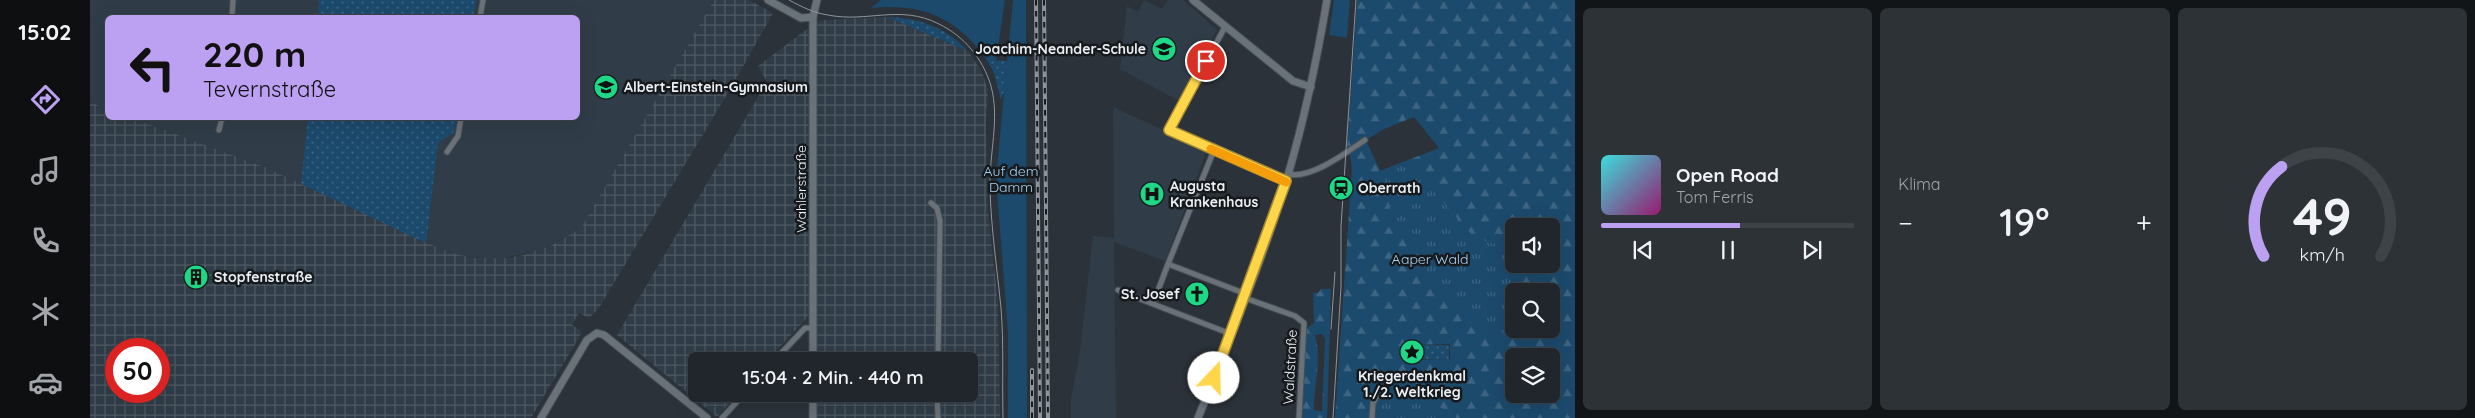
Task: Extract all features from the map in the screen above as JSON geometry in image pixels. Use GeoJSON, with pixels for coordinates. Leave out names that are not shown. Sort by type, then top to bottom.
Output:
{"type":"FeatureCollection","features":[{"type":"Feature","properties":{"kind":"main road"},"geometry":{"type":"LineString","coordinates":[[768,0],[801,18],[813,17]]}},
{"type":"Feature","properties":{"kind":"main road","name":"Wahlerstraße"},"geometry":{"type":"LineString","coordinates":[[813,352],[813,17],[816,0]]}},
{"type":"Feature","properties":{"kind":"main road"},"geometry":{"type":"LineString","coordinates":[[1193,0],[1293,81],[1311,87]]}},
{"type":"Feature","properties":{"kind":"main road"},"geometry":{"type":"LineString","coordinates":[[1198,418],[1246,296],[1287,178],[1311,87],[1327,0]]}},
{"type":"Feature","properties":{"kind":"main road"},"geometry":{"type":"LineString","coordinates":[[540,418],[587,340],[597,333],[604,335],[707,418]]}},
{"type":"Feature","properties":{"kind":"main road"},"geometry":{"type":"LineString","coordinates":[[813,402],[813,418]]}},
{"type":"Feature","properties":{"kind":"street"},"geometry":{"type":"LineString","coordinates":[[232,15],[233,0]]}},
{"type":"Feature","properties":{"kind":"street"},"geometry":{"type":"LineString","coordinates":[[480,15],[483,0]]}},
{"type":"Feature","properties":{"kind":"street"},"geometry":{"type":"LineString","coordinates":[[1225,27],[1169,130],[1214,150],[1287,178],[1298,176],[1334,161],[1365,140]]}},
{"type":"Feature","properties":{"kind":"street"},"geometry":{"type":"LineString","coordinates":[[219,130],[222,120]]}},
{"type":"Feature","properties":{"kind":"street"},"geometry":{"type":"LineString","coordinates":[[447,152],[458,136],[462,120]]}},
{"type":"Feature","properties":{"kind":"street"},"geometry":{"type":"LineString","coordinates":[[1153,304],[1214,150]]}},
{"type":"Feature","properties":{"kind":"street"},"geometry":{"type":"LineString","coordinates":[[931,203],[937,208],[940,221],[938,352]]}},
{"type":"Feature","properties":{"kind":"street"},"geometry":{"type":"LineString","coordinates":[[1168,264],[1246,296]]}},
{"type":"Feature","properties":{"kind":"street"},"geometry":{"type":"LineString","coordinates":[[1118,290],[1231,334]]}},
{"type":"Feature","properties":{"kind":"street","name":"Waldstraße"},"geometry":{"type":"LineString","coordinates":[[1246,296],[1298,317],[1304,323],[1299,418]]}},
{"type":"Feature","properties":{"kind":"street"},"geometry":{"type":"LineString","coordinates":[[782,352],[805,328],[813,328]]}},
{"type":"Feature","properties":{"kind":"street"},"geometry":{"type":"LineString","coordinates":[[1372,418],[1373,403],[1377,396]]}},
{"type":"Feature","properties":{"kind":"street"},"geometry":{"type":"LineString","coordinates":[[722,418],[737,402]]}},
{"type":"Feature","properties":{"kind":"street"},"geometry":{"type":"LineString","coordinates":[[938,402],[938,418]]}},
{"type":"Feature","properties":{"kind":"shaded area"},"geometry":{"type":"Polygon","coordinates":[[[90,0],[714,0],[581,228],[541,250],[499,259],[466,257],[443,250],[267,168],[137,120],[580,120],[580,15],[105,15],[105,108],[90,102],[90,0]]]}},
{"type":"Feature","properties":{"kind":"shaded area"},"geometry":{"type":"Polygon","coordinates":[[[714,0],[749,0],[773,13],[735,81],[599,308],[589,318],[579,313],[572,325],[580,330],[581,334],[531,418],[90,418],[90,102],[105,108],[105,120],[137,120],[267,168],[443,250],[471,258],[507,258],[524,255],[550,246],[581,228],[714,0]]]}},
{"type":"Feature","properties":{"kind":"shaded area","name":"Joachim-Neander-Schule"},"geometry":{"type":"Polygon","coordinates":[[[1144,0],[1162,9],[1168,0],[1183,0],[1217,30],[1179,101],[1120,69],[1127,6],[1138,12],[1144,0]]]}},
{"type":"Feature","properties":{"kind":"shaded area"},"geometry":{"type":"Polygon","coordinates":[[[887,17],[968,51],[982,72],[988,90],[986,123],[987,201],[998,303],[1000,418],[816,418],[815,402],[978,402],[978,352],[815,352],[815,309],[775,352],[688,352],[688,393],[617,335],[767,82],[758,66],[815,23],[824,20],[887,17]]]}},
{"type":"Feature","properties":{"kind":"shaded area","name":"Augusta Krankenhaus"},"geometry":{"type":"Polygon","coordinates":[[[1113,107],[1207,150],[1165,261],[1114,242],[1116,418],[1071,418],[1071,399],[1080,352],[1093,236],[1114,238],[1113,107]]]}},
{"type":"Feature","properties":{"kind":"shaded area"},"geometry":{"type":"Polygon","coordinates":[[[699,402],[731,402],[717,417],[699,402]]]}},
{"type":"Feature","properties":{"kind":"green space"},"geometry":{"type":"Polygon","coordinates":[[[319,0],[476,0],[473,15],[318,15],[319,0]]]}},
{"type":"Feature","properties":{"kind":"green space"},"geometry":{"type":"Polygon","coordinates":[[[881,0],[1005,0],[996,61],[987,60],[964,33],[937,16],[907,8],[871,8],[881,0]]]}},
{"type":"Feature","properties":{"kind":"green space","name":"Auf dem Damm"},"geometry":{"type":"Polygon","coordinates":[[[1013,0],[1026,0],[1027,418],[1008,418],[1008,333],[996,178],[1013,0]]]}},
{"type":"Feature","properties":{"kind":"green space"},"geometry":{"type":"Polygon","coordinates":[[[1334,0],[1350,0],[1347,38],[1329,35],[1334,0]]]}},
{"type":"Feature","properties":{"kind":"green space","name":"Aaper Wald"},"geometry":{"type":"Polygon","coordinates":[[[1357,0],[1575,0],[1575,418],[1456,418],[1455,412],[1373,418],[1335,418],[1352,168],[1349,148],[1347,149],[1357,0]],[[1414,117],[1384,129],[1366,140],[1380,171],[1439,148],[1414,117]],[[1450,344],[1408,345],[1408,360],[1450,359],[1450,344]]]}},
{"type":"Feature","properties":{"kind":"green space"},"geometry":{"type":"Polygon","coordinates":[[[887,17],[910,19],[931,25],[951,36],[968,51],[887,17]]]}},
{"type":"Feature","properties":{"kind":"green space"},"geometry":{"type":"Polygon","coordinates":[[[987,60],[1008,61],[1005,89],[1001,100],[994,73],[987,60]]]}},
{"type":"Feature","properties":{"kind":"green space"},"geometry":{"type":"Polygon","coordinates":[[[308,120],[457,120],[454,132],[438,143],[426,243],[301,184],[308,120]]]}},
{"type":"Feature","properties":{"kind":"green space"},"geometry":{"type":"Polygon","coordinates":[[[1407,161],[1474,237],[1505,247],[1505,273],[1516,273],[1520,283],[1505,283],[1505,330],[1498,338],[1425,274],[1407,244],[1410,235],[1387,212],[1389,196],[1380,171],[1407,161]]]}},
{"type":"Feature","properties":{"kind":"green space"},"geometry":{"type":"Polygon","coordinates":[[[1321,289],[1331,289],[1327,418],[1300,418],[1306,329],[1314,323],[1313,293],[1318,293],[1321,289]],[[1322,334],[1315,335],[1318,363],[1314,410],[1322,411],[1325,338],[1322,334]]]}},
{"type":"Feature","properties":{"kind":"green space"},"geometry":{"type":"Polygon","coordinates":[[[1420,345],[1449,345],[1449,359],[1420,359],[1420,345]]]}},
{"type":"Feature","properties":{"kind":"green space"},"geometry":{"type":"Polygon","coordinates":[[[1394,394],[1455,412],[1456,418],[1373,418],[1373,409],[1394,394]]]}},
{"type":"Feature","properties":{"kind":"tram line"},"geometry":{"type":"LineString","coordinates":[[789,0],[818,13],[842,17],[897,14],[925,18],[957,35],[971,49],[983,67],[994,98],[990,188],[1002,322],[1003,418]]}},
{"type":"Feature","properties":{"kind":"tram line"},"geometry":{"type":"LineString","coordinates":[[1333,418],[1341,287],[1341,226],[1356,0]]}},
{"type":"Feature","properties":{"kind":"tram line"},"geometry":{"type":"LineString","coordinates":[[1331,329],[1335,272]]}},
{"type":"Feature","properties":{"kind":"railway"},"geometry":{"type":"LineString","coordinates":[[1036,0],[1040,418]]}},
{"type":"Feature","properties":{"kind":"railway"},"geometry":{"type":"LineString","coordinates":[[1044,0],[1048,418]]}},
{"type":"Feature","properties":{"kind":"railway"},"geometry":{"type":"LineString","coordinates":[[1032,370],[1032,418]]}},
{"type":"Feature","properties":{"kind":"slow traffic"},"geometry":{"type":"LineString","coordinates":[[1211,149],[1286,182]]}},
{"type":"Feature","properties":{"kind":"place","name":"Joachim-Neander-Schule"},"geometry":{"type":"Point","coordinates":[1164,49]}},
{"type":"Feature","properties":{"kind":"place","name":"Albert-Einstein-Gymnasium"},"geometry":{"type":"Point","coordinates":[606,87]}},
{"type":"Feature","properties":{"kind":"place","name":"Oberrath"},"geometry":{"type":"Point","coordinates":[1341,188]}},
{"type":"Feature","properties":{"kind":"place","name":"Augusta Krankenhaus"},"geometry":{"type":"Point","coordinates":[1152,194]}},
{"type":"Feature","properties":{"kind":"place","name":"Stopfenstraße"},"geometry":{"type":"Point","coordinates":[196,277]}},
{"type":"Feature","properties":{"kind":"place","name":"St. Josef"},"geometry":{"type":"Point","coordinates":[1197,294]}},
{"type":"Feature","properties":{"kind":"place","name":"Kriegerdenkmal 1./2. Weltkrieg"},"geometry":{"type":"Point","coordinates":[1412,352]}},
{"type":"Feature","properties":{"kind":"route"},"geometry":{"type":"LineString","coordinates":[[1206,61],[1169,130],[1286,181],[1245,298],[1214,378]]}}]}
